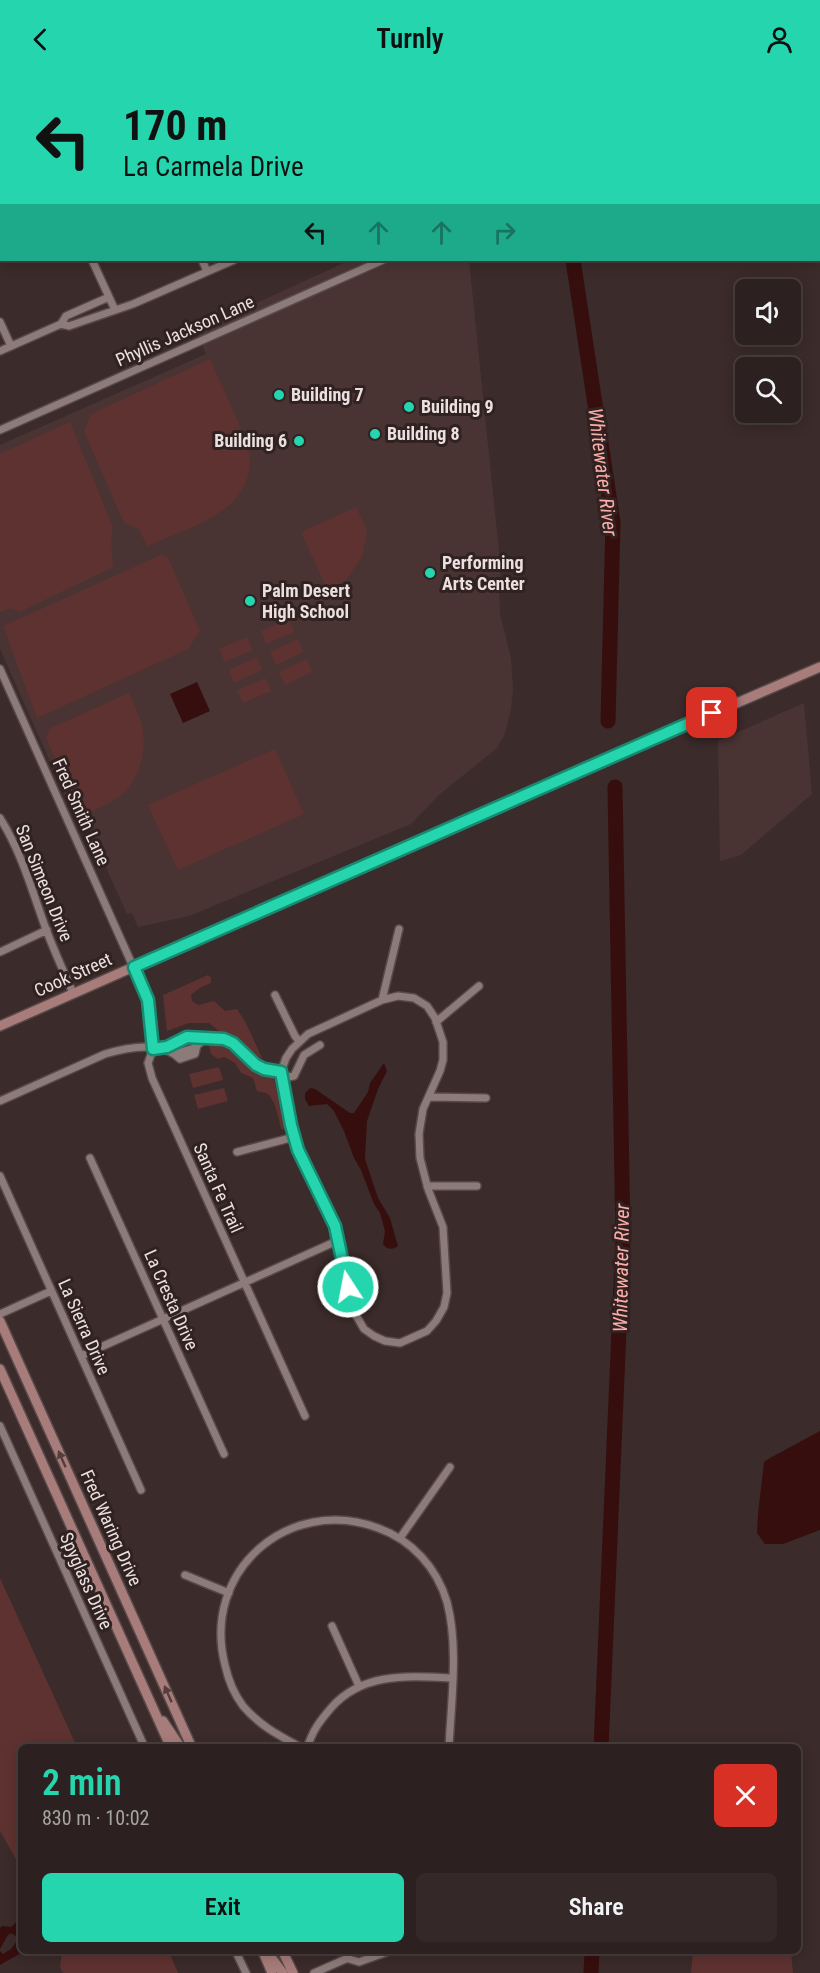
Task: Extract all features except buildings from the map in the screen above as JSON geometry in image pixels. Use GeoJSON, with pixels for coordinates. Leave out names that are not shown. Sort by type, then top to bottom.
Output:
{"type":"FeatureCollection","features":[{"type":"Feature","properties":{"kind":"main road","name":"Cook Street"},"geometry":{"type":"LineString","coordinates":[[0,1026],[820,667]]}},
{"type":"Feature","properties":{"kind":"main road","name":"Fred Waring Drive"},"geometry":{"type":"LineString","coordinates":[[0,1321],[190,1744]]}},
{"type":"Feature","properties":{"kind":"main road","name":"Fred Waring Drive"},"geometry":{"type":"LineString","coordinates":[[0,1369],[169,1744]]}},
{"type":"Feature","properties":{"kind":"main road"},"geometry":{"type":"LineString","coordinates":[[152,1704],[178,1744]]}},
{"type":"Feature","properties":{"kind":"main road"},"geometry":{"type":"LineString","coordinates":[[264,1954],[272,1973]]}},
{"type":"Feature","properties":{"kind":"main road"},"geometry":{"type":"LineString","coordinates":[[269,1954],[283,1973]]}},
{"type":"Feature","properties":{"kind":"main road"},"geometry":{"type":"LineString","coordinates":[[284,1954],[293,1973]]}},
{"type":"Feature","properties":{"kind":"street"},"geometry":{"type":"LineString","coordinates":[[92,261],[115,310]]}},
{"type":"Feature","properties":{"kind":"street"},"geometry":{"type":"LineString","coordinates":[[202,261],[207,271]]}},
{"type":"Feature","properties":{"kind":"street"},"geometry":{"type":"LineString","coordinates":[[61,324],[69,326],[133,304],[232,261]]}},
{"type":"Feature","properties":{"kind":"street","name":"Phyllis Jackson Lane"},"geometry":{"type":"LineString","coordinates":[[0,430],[381,261]]}},
{"type":"Feature","properties":{"kind":"street"},"geometry":{"type":"LineString","coordinates":[[0,351],[61,324],[66,316],[109,297]]}},
{"type":"Feature","properties":{"kind":"street"},"geometry":{"type":"LineString","coordinates":[[0,322],[10,346]]}},
{"type":"Feature","properties":{"kind":"street","name":"Fred Smith Lane"},"geometry":{"type":"LineString","coordinates":[[0,669],[134,967]]}},
{"type":"Feature","properties":{"kind":"street","name":"San Simeon Drive"},"geometry":{"type":"LineString","coordinates":[[0,818],[13,838],[22,859],[46,930],[73,993]]}},
{"type":"Feature","properties":{"kind":"street"},"geometry":{"type":"LineString","coordinates":[[382,1000],[399,929]]}},
{"type":"Feature","properties":{"kind":"street"},"geometry":{"type":"LineString","coordinates":[[0,952],[46,930]]}},
{"type":"Feature","properties":{"kind":"street","name":"Santa Fe Trail"},"geometry":{"type":"LineString","coordinates":[[134,967],[148,1000],[153,1049],[148,1063],[152,1078],[304,1416]]}},
{"type":"Feature","properties":{"kind":"street"},"geometry":{"type":"LineString","coordinates":[[436,1022],[479,986]]}},
{"type":"Feature","properties":{"kind":"street"},"geometry":{"type":"LineString","coordinates":[[276,995],[299,1041]]}},
{"type":"Feature","properties":{"kind":"street"},"geometry":{"type":"LineString","coordinates":[[398,996],[414,998],[427,1006],[443,1042],[443,1060],[423,1109],[419,1134],[420,1158],[427,1186],[442,1227],[447,1293],[444,1306],[436,1321],[427,1331],[400,1343],[385,1341],[364,1329],[357,1317],[335,1226],[314,1185],[294,1137],[282,1075],[286,1058],[299,1041],[308,1034],[382,1000],[398,996]]}},
{"type":"Feature","properties":{"kind":"street"},"geometry":{"type":"LineString","coordinates":[[153,1049],[167,1047],[187,1037],[224,1039],[233,1043],[256,1065],[294,1077],[304,1056],[320,1045]]}},
{"type":"Feature","properties":{"kind":"street"},"geometry":{"type":"LineString","coordinates":[[0,1101],[119,1049],[166,1050],[174,1054],[197,1046],[206,1038]]}},
{"type":"Feature","properties":{"kind":"street"},"geometry":{"type":"LineString","coordinates":[[429,1097],[486,1098]]}},
{"type":"Feature","properties":{"kind":"street"},"geometry":{"type":"LineString","coordinates":[[237,1152],[294,1137]]}},
{"type":"Feature","properties":{"kind":"street","name":"La Cresta Drive"},"geometry":{"type":"LineString","coordinates":[[90,1158],[224,1454]]}},
{"type":"Feature","properties":{"kind":"street","name":"La Sierra Drive"},"geometry":{"type":"LineString","coordinates":[[0,1176],[141,1490]]}},
{"type":"Feature","properties":{"kind":"street"},"geometry":{"type":"LineString","coordinates":[[427,1186],[477,1186]]}},
{"type":"Feature","properties":{"kind":"street"},"geometry":{"type":"LineString","coordinates":[[81,1356],[339,1240]]}},
{"type":"Feature","properties":{"kind":"street"},"geometry":{"type":"LineString","coordinates":[[0,1314],[51,1291]]}},
{"type":"Feature","properties":{"kind":"street","name":"Spyglass Drive"},"geometry":{"type":"LineString","coordinates":[[0,1426],[143,1744]]}},
{"type":"Feature","properties":{"kind":"street"},"geometry":{"type":"LineString","coordinates":[[400,1538],[450,1467]]}},
{"type":"Feature","properties":{"kind":"street"},"geometry":{"type":"LineString","coordinates":[[294,1744],[268,1730],[242,1704],[234,1692],[226,1668],[220,1634],[229,1593],[242,1567],[252,1554],[278,1534],[311,1522],[330,1520],[355,1522],[400,1538],[425,1560],[442,1588],[453,1631],[449,1744]]}},
{"type":"Feature","properties":{"kind":"street"},"geometry":{"type":"LineString","coordinates":[[185,1575],[229,1593]]}},
{"type":"Feature","properties":{"kind":"street"},"geometry":{"type":"LineString","coordinates":[[332,1626],[359,1686]]}},
{"type":"Feature","properties":{"kind":"street"},"geometry":{"type":"LineString","coordinates":[[308,1744],[313,1730],[320,1720],[334,1704],[359,1686],[389,1677],[452,1678]]}},
{"type":"Feature","properties":{"kind":"street"},"geometry":{"type":"LineString","coordinates":[[237,1954],[246,1973]]}},
{"type":"Feature","properties":{"kind":"street"},"geometry":{"type":"LineString","coordinates":[[314,1973],[348,1956],[359,1962],[381,1954]]}},
{"type":"Feature","properties":{"kind":"shaded area","name":"Palm Desert High School"},"geometry":{"type":"Polygon","coordinates":[[[348,261],[469,261],[501,571],[500,614],[511,658],[513,690],[505,734],[497,748],[439,795],[411,824],[189,916],[138,927],[132,913],[127,914],[85,821],[74,815],[0,649],[0,445],[206,354],[196,331],[348,261]]]}},
{"type":"Feature","properties":{"kind":"shaded area"},"geometry":{"type":"Polygon","coordinates":[[[210,359],[246,440],[249,463],[246,482],[236,498],[222,511],[186,530],[147,546],[139,529],[124,523],[84,431],[91,414],[210,359]]]}},
{"type":"Feature","properties":{"kind":"shaded area"},"geometry":{"type":"Polygon","coordinates":[[[70,422],[113,528],[111,539],[113,567],[20,612],[11,608],[0,612],[0,454],[70,422]]]}},
{"type":"Feature","properties":{"kind":"shaded area"},"geometry":{"type":"Polygon","coordinates":[[[356,507],[367,530],[362,557],[345,581],[327,589],[301,532],[356,507]]]}},
{"type":"Feature","properties":{"kind":"shaded area"},"geometry":{"type":"Polygon","coordinates":[[[161,555],[168,558],[200,631],[188,649],[37,718],[3,626],[161,555]]]}},
{"type":"Feature","properties":{"kind":"shaded area"},"geometry":{"type":"Polygon","coordinates":[[[289,619],[294,632],[266,644],[261,631],[289,619]]]}},
{"type":"Feature","properties":{"kind":"shaded area"},"geometry":{"type":"Polygon","coordinates":[[[247,637],[253,650],[225,662],[219,649],[247,637]]]}},
{"type":"Feature","properties":{"kind":"shaded area"},"geometry":{"type":"Polygon","coordinates":[[[298,639],[303,652],[276,665],[270,652],[298,639]]]}},
{"type":"Feature","properties":{"kind":"shaded area"},"geometry":{"type":"Polygon","coordinates":[[[257,657],[262,670],[234,683],[229,670],[257,657]]]}},
{"type":"Feature","properties":{"kind":"shaded area"},"geometry":{"type":"Polygon","coordinates":[[[307,659],[312,672],[285,685],[279,672],[307,659]]]}},
{"type":"Feature","properties":{"kind":"shaded area"},"geometry":{"type":"Polygon","coordinates":[[[265,678],[271,691],[243,703],[237,690],[265,678]]]}},
{"type":"Feature","properties":{"kind":"shaded area"},"geometry":{"type":"Polygon","coordinates":[[[197,682],[210,711],[183,723],[170,694],[197,682]]]}},
{"type":"Feature","properties":{"kind":"shaded area"},"geometry":{"type":"Polygon","coordinates":[[[129,693],[138,712],[144,742],[139,768],[131,785],[119,797],[81,816],[46,738],[49,729],[129,693]]]}},
{"type":"Feature","properties":{"kind":"shaded area"},"geometry":{"type":"Polygon","coordinates":[[[804,703],[812,794],[741,855],[720,861],[718,741],[804,703]]]}},
{"type":"Feature","properties":{"kind":"shaded area"},"geometry":{"type":"Polygon","coordinates":[[[275,749],[304,814],[178,870],[148,805],[275,749]]]}},
{"type":"Feature","properties":{"kind":"shaded area"},"geometry":{"type":"Polygon","coordinates":[[[208,975],[211,983],[191,995],[192,1001],[198,1005],[214,1001],[225,1011],[237,1009],[263,1060],[231,1035],[220,1032],[209,1023],[189,1023],[167,1031],[163,995],[208,975]]]}},
{"type":"Feature","properties":{"kind":"shaded area"},"geometry":{"type":"Polygon","coordinates":[[[214,1042],[231,1049],[258,1071],[274,1079],[286,1130],[281,1129],[272,1099],[266,1093],[257,1091],[253,1078],[241,1073],[235,1063],[224,1057],[218,1059],[211,1054],[208,1043],[214,1042]]]}},
{"type":"Feature","properties":{"kind":"shaded area"},"geometry":{"type":"Polygon","coordinates":[[[384,1063],[387,1071],[367,1121],[365,1159],[378,1198],[390,1218],[398,1246],[392,1249],[383,1244],[385,1231],[380,1213],[334,1111],[327,1104],[309,1106],[305,1099],[305,1093],[310,1088],[315,1089],[350,1113],[354,1113],[384,1063]]]}},
{"type":"Feature","properties":{"kind":"shaded area"},"geometry":{"type":"Polygon","coordinates":[[[219,1067],[223,1080],[193,1088],[189,1074],[219,1067]]]}},
{"type":"Feature","properties":{"kind":"shaded area"},"geometry":{"type":"Polygon","coordinates":[[[224,1088],[228,1101],[198,1109],[194,1095],[224,1088]]]}},
{"type":"Feature","properties":{"kind":"shaded area"},"geometry":{"type":"Polygon","coordinates":[[[820,1431],[820,1530],[783,1544],[765,1544],[757,1533],[764,1462],[820,1431]]]}},
{"type":"Feature","properties":{"kind":"shaded area"},"geometry":{"type":"Polygon","coordinates":[[[0,1578],[76,1744],[18,1744],[18,1863],[0,1831],[0,1578]]]}},
{"type":"Feature","properties":{"kind":"shaded area"},"geometry":{"type":"Polygon","coordinates":[[[18,1921],[19,1954],[0,1965],[0,1951],[3,1954],[17,1941],[16,1936],[11,1933],[0,1949],[0,1928],[2,1926],[11,1927],[18,1921]]]}},
{"type":"Feature","properties":{"kind":"shaded area"},"geometry":{"type":"Polygon","coordinates":[[[62,1954],[170,1954],[178,1973],[63,1973],[60,1967],[62,1954]]]}},
{"type":"Feature","properties":{"kind":"shaded area"},"geometry":{"type":"Polygon","coordinates":[[[693,1954],[791,1954],[793,1973],[691,1973],[693,1954]]]}},
{"type":"Feature","properties":{"kind":"waterway","name":"Whitewater River"},"geometry":{"type":"LineString","coordinates":[[573,261],[613,522],[608,721]]}},
{"type":"Feature","properties":{"kind":"waterway","name":"Whitewater River"},"geometry":{"type":"LineString","coordinates":[[601,1744],[623,1237],[615,787]]}},
{"type":"Feature","properties":{"kind":"waterway","name":"Whitewater River"},"geometry":{"type":"LineString","coordinates":[[591,1973],[592,1954]]}},
{"type":"Feature","properties":{"kind":"place","name":"Building 7"},"geometry":{"type":"Point","coordinates":[279,395]}},
{"type":"Feature","properties":{"kind":"place","name":"Building 9"},"geometry":{"type":"Point","coordinates":[409,407]}},
{"type":"Feature","properties":{"kind":"place","name":"Building 8"},"geometry":{"type":"Point","coordinates":[375,434]}},
{"type":"Feature","properties":{"kind":"place","name":"Building 6"},"geometry":{"type":"Point","coordinates":[299,441]}},
{"type":"Feature","properties":{"kind":"place","name":"Performing Arts Center"},"geometry":{"type":"Point","coordinates":[430,573]}},
{"type":"Feature","properties":{"kind":"place","name":"Palm Desert High School"},"geometry":{"type":"Point","coordinates":[250,601]}},
{"type":"Feature","properties":{"kind":"route"},"geometry":{"type":"LineString","coordinates":[[348,1287],[335,1226],[298,1150],[281,1072],[256,1065],[233,1043],[215,1037],[187,1037],[167,1047],[153,1049],[151,1012],[134,967],[712,713]]}}]}
